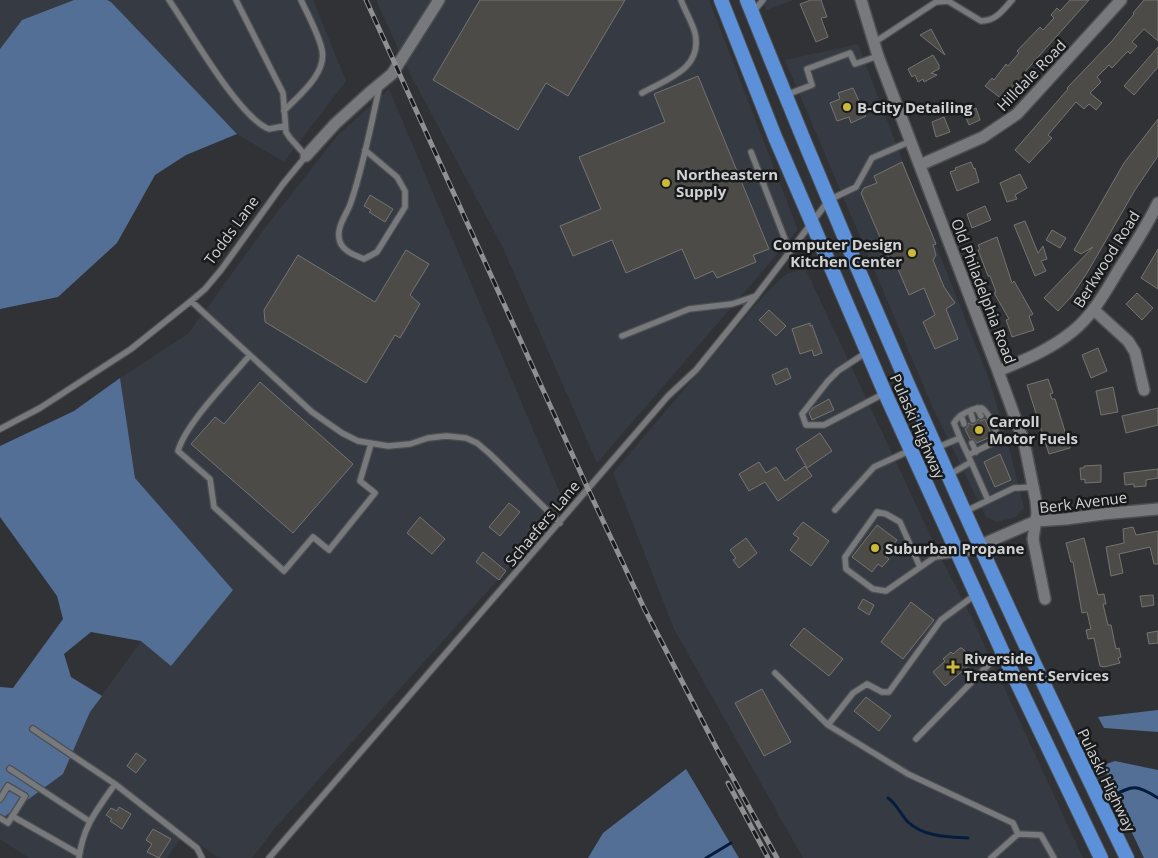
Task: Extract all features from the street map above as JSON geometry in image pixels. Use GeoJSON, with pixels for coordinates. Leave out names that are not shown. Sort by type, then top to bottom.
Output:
{"type":"FeatureCollection","features":[{"type":"Feature","properties":{"kind":"highway","name":"Pulaski Highway"},"geometry":{"type":"LineString","coordinates":[[721,0],[812,223],[885,393],[1002,651],[1101,858]]}},
{"type":"Feature","properties":{"kind":"highway","name":"Pulaski Highway"},"geometry":{"type":"LineString","coordinates":[[750,6],[829,200],[948,476],[1031,658],[1127,858]]}},
{"type":"Feature","properties":{"kind":"street","name":"Todds Lane"},"geometry":{"type":"LineString","coordinates":[[306,156],[335,124],[392,74],[406,55],[439,0]]}},
{"type":"Feature","properties":{"kind":"street","name":"Old Philadelphia Road"},"geometry":{"type":"LineString","coordinates":[[861,0],[878,56],[1024,442],[1038,513],[1033,539],[1045,599]]}},
{"type":"Feature","properties":{"kind":"street","name":"Hilldale Road"},"geometry":{"type":"LineString","coordinates":[[920,165],[983,137],[1018,114],[1121,0]]}},
{"type":"Feature","properties":{"kind":"street","name":"Berkwood Road"},"geometry":{"type":"LineString","coordinates":[[998,371],[1057,344],[1084,322],[1094,310],[1158,205]]}},
{"type":"Feature","properties":{"kind":"street"},"geometry":{"type":"LineString","coordinates":[[1094,310],[1128,341],[1137,359],[1144,390]]}},
{"type":"Feature","properties":{"kind":"street","name":"Berk Avenue"},"geometry":{"type":"LineString","coordinates":[[957,554],[1036,521],[1066,520],[1102,514],[1158,509]]}},
{"type":"Feature","properties":{"kind":"lane"},"geometry":{"type":"LineString","coordinates":[[169,0],[214,70],[254,121],[268,129],[286,126]]}},
{"type":"Feature","properties":{"kind":"lane"},"geometry":{"type":"LineString","coordinates":[[236,0],[283,93],[286,126],[290,138],[306,156]]}},
{"type":"Feature","properties":{"kind":"lane"},"geometry":{"type":"LineString","coordinates":[[284,111],[316,75],[322,61],[321,46],[301,0]]}},
{"type":"Feature","properties":{"kind":"lane"},"geometry":{"type":"LineString","coordinates":[[642,93],[686,68],[695,53],[695,33],[681,0]]}},
{"type":"Feature","properties":{"kind":"lane"},"geometry":{"type":"LineString","coordinates":[[750,6],[763,0]]}},
{"type":"Feature","properties":{"kind":"lane"},"geometry":{"type":"LineString","coordinates":[[875,42],[936,2],[948,1],[981,21],[987,21],[994,19],[1012,0]]}},
{"type":"Feature","properties":{"kind":"lane"},"geometry":{"type":"LineString","coordinates":[[786,96],[812,85],[807,69],[850,53],[855,64],[878,56]]}},
{"type":"Feature","properties":{"kind":"lane"},"geometry":{"type":"LineString","coordinates":[[365,150],[397,177],[405,191],[404,207],[377,252],[364,259],[349,253],[340,242],[339,227],[350,204],[381,83]]}},
{"type":"Feature","properties":{"kind":"lane"},"geometry":{"type":"LineString","coordinates":[[829,200],[856,187],[872,158],[911,141]]}},
{"type":"Feature","properties":{"kind":"lane"},"geometry":{"type":"LineString","coordinates":[[751,152],[790,252]]}},
{"type":"Feature","properties":{"kind":"lane","name":"Todds Lane"},"geometry":{"type":"LineString","coordinates":[[0,429],[40,408],[123,354],[192,302],[221,270],[282,184],[306,156]]}},
{"type":"Feature","properties":{"kind":"lane","name":"Schaefers Lane"},"geometry":{"type":"LineString","coordinates":[[269,858],[668,396],[696,370],[756,296],[829,200]]}},
{"type":"Feature","properties":{"kind":"lane"},"geometry":{"type":"LineString","coordinates":[[622,336],[689,309],[732,304],[756,296]]}},
{"type":"Feature","properties":{"kind":"lane"},"geometry":{"type":"LineString","coordinates":[[192,302],[312,412],[342,433],[358,441],[388,446],[410,444],[428,438],[446,436],[466,438],[490,454],[560,523]]}},
{"type":"Feature","properties":{"kind":"lane"},"geometry":{"type":"LineString","coordinates":[[867,352],[838,371],[828,381],[802,414],[806,425],[824,425],[885,393]]}},
{"type":"Feature","properties":{"kind":"lane"},"geometry":{"type":"LineString","coordinates":[[250,355],[200,414],[180,443],[178,451],[210,480],[214,507],[284,571],[313,537],[329,550],[375,493],[360,481],[371,444]]}},
{"type":"Feature","properties":{"kind":"lane"},"geometry":{"type":"LineString","coordinates":[[968,456],[998,441],[988,414],[982,408],[977,408],[961,415],[954,423],[960,438],[968,456],[971,462],[988,500]]}},
{"type":"Feature","properties":{"kind":"lane"},"geometry":{"type":"LineString","coordinates":[[977,408],[980,416]]}},
{"type":"Feature","properties":{"kind":"lane"},"geometry":{"type":"LineString","coordinates":[[970,411],[973,420]]}},
{"type":"Feature","properties":{"kind":"lane"},"geometry":{"type":"LineString","coordinates":[[961,415],[964,424]]}},
{"type":"Feature","properties":{"kind":"lane"},"geometry":{"type":"LineString","coordinates":[[989,436],[992,444]]}},
{"type":"Feature","properties":{"kind":"lane"},"geometry":{"type":"LineString","coordinates":[[936,448],[960,438]]}},
{"type":"Feature","properties":{"kind":"lane"},"geometry":{"type":"LineString","coordinates":[[980,440],[983,448]]}},
{"type":"Feature","properties":{"kind":"lane"},"geometry":{"type":"LineString","coordinates":[[972,443],[976,452]]}},
{"type":"Feature","properties":{"kind":"lane"},"geometry":{"type":"LineString","coordinates":[[835,510],[874,467],[911,450]]}},
{"type":"Feature","properties":{"kind":"lane"},"geometry":{"type":"LineString","coordinates":[[948,476],[971,462]]}},
{"type":"Feature","properties":{"kind":"lane"},"geometry":{"type":"LineString","coordinates":[[965,512],[1014,488],[1033,487]]}},
{"type":"Feature","properties":{"kind":"lane"},"geometry":{"type":"LineString","coordinates":[[920,567],[900,522],[886,514],[877,512],[844,557],[846,569],[873,589],[886,591],[920,567],[934,557],[957,554]]}},
{"type":"Feature","properties":{"kind":"lane"},"geometry":{"type":"LineString","coordinates":[[828,725],[853,693],[866,684],[882,692],[889,692],[941,620],[976,595]]}},
{"type":"Feature","properties":{"kind":"lane"},"geometry":{"type":"LineString","coordinates":[[916,739],[1002,651]]}},
{"type":"Feature","properties":{"kind":"lane"},"geometry":{"type":"LineString","coordinates":[[775,673],[828,725],[908,774],[1013,823],[1018,834]]}},
{"type":"Feature","properties":{"kind":"lane"},"geometry":{"type":"LineString","coordinates":[[33,729],[115,784],[197,848],[202,858]]}},
{"type":"Feature","properties":{"kind":"lane"},"geometry":{"type":"LineString","coordinates":[[10,770],[89,821]]}},
{"type":"Feature","properties":{"kind":"lane"},"geometry":{"type":"LineString","coordinates":[[12,816],[79,856],[89,821],[115,784]]}},
{"type":"Feature","properties":{"kind":"lane"},"geometry":{"type":"LineString","coordinates":[[0,799],[8,786],[25,796],[8,823],[0,818]]}},
{"type":"Feature","properties":{"kind":"lane"},"geometry":{"type":"LineString","coordinates":[[991,858],[1018,834],[1041,835],[1054,858]]}},
{"type":"Feature","properties":{"kind":"shaded area"},"geometry":{"type":"Polygon","coordinates":[[[0,0],[74,0],[22,20],[0,49],[0,0]]]}},
{"type":"Feature","properties":{"kind":"shaded area"},"geometry":{"type":"Polygon","coordinates":[[[74,0],[107,0],[111,2],[237,134],[186,155],[155,175],[117,243],[58,297],[0,309],[0,49],[22,20],[74,0]]]}},
{"type":"Feature","properties":{"kind":"shaded area"},"geometry":{"type":"Polygon","coordinates":[[[107,0],[313,0],[346,81],[284,162],[237,134],[107,0]]]}},
{"type":"Feature","properties":{"kind":"shaded area"},"geometry":{"type":"Polygon","coordinates":[[[376,0],[709,0],[798,230],[597,463],[503,248],[407,68],[376,0]]]}},
{"type":"Feature","properties":{"kind":"shaded area"},"geometry":{"type":"Polygon","coordinates":[[[762,0],[793,0],[766,10],[762,0]]]}},
{"type":"Feature","properties":{"kind":"shaded area"},"geometry":{"type":"Polygon","coordinates":[[[858,44],[989,379],[1024,507],[1016,517],[997,522],[986,517],[932,406],[785,60],[858,44]]]}},
{"type":"Feature","properties":{"kind":"shaded area"},"geometry":{"type":"Polygon","coordinates":[[[389,89],[565,505],[275,828],[252,858],[222,858],[215,856],[185,833],[167,858],[29,858],[0,839],[0,820],[63,774],[90,712],[141,641],[233,590],[135,478],[120,378],[188,334],[265,228],[337,136],[389,89]]]}},
{"type":"Feature","properties":{"kind":"shaded area"},"geometry":{"type":"Polygon","coordinates":[[[805,268],[942,560],[972,618],[1083,858],[803,858],[674,629],[613,473],[763,296],[786,274],[805,268]]]}},
{"type":"Feature","properties":{"kind":"shaded area"},"geometry":{"type":"Polygon","coordinates":[[[120,378],[135,478],[233,590],[171,666],[141,641],[91,632],[64,654],[71,677],[102,696],[90,712],[63,774],[0,820],[0,687],[13,688],[63,619],[57,596],[0,517],[0,446],[74,411],[120,378]]]}},
{"type":"Feature","properties":{"kind":"shaded area"},"geometry":{"type":"Polygon","coordinates":[[[1158,710],[1158,732],[1104,728],[1098,717],[1158,710]]]}},
{"type":"Feature","properties":{"kind":"shaded area"},"geometry":{"type":"Polygon","coordinates":[[[1115,761],[1158,770],[1158,858],[1144,858],[1107,780],[1106,764],[1115,761]]]}},
{"type":"Feature","properties":{"kind":"shaded area"},"geometry":{"type":"Polygon","coordinates":[[[686,769],[739,858],[588,858],[603,833],[686,769]]]}},
{"type":"Feature","properties":{"kind":"building"},"geometry":{"type":"Polygon","coordinates":[[[480,0],[625,0],[568,96],[546,83],[518,130],[433,80],[480,0]]]}},
{"type":"Feature","properties":{"kind":"building"},"geometry":{"type":"Polygon","coordinates":[[[811,0],[821,0],[827,17],[821,18],[828,37],[816,42],[800,4],[811,0]]]}},
{"type":"Feature","properties":{"kind":"building"},"geometry":{"type":"Polygon","coordinates":[[[1070,0],[1089,0],[1023,74],[1025,76],[1019,84],[1017,82],[1002,99],[985,86],[992,78],[994,80],[1006,64],[1008,66],[1019,53],[1017,51],[1040,27],[1043,30],[1054,18],[1051,15],[1057,8],[1060,11],[1070,0]]]}},
{"type":"Feature","properties":{"kind":"building"},"geometry":{"type":"Polygon","coordinates":[[[1144,0],[1158,0],[1158,41],[1144,29],[1132,42],[1137,46],[1130,54],[1128,51],[1112,68],[1109,65],[1097,77],[1101,82],[1090,93],[1102,103],[1096,110],[1089,104],[1084,109],[1076,102],[1048,135],[1052,138],[1029,163],[1015,150],[1067,88],[1112,41],[1144,0]]]}},
{"type":"Feature","properties":{"kind":"building"},"geometry":{"type":"Polygon","coordinates":[[[931,29],[945,55],[920,35],[931,29]]]}},
{"type":"Feature","properties":{"kind":"building"},"geometry":{"type":"Polygon","coordinates":[[[1158,47],[1158,67],[1134,95],[1124,86],[1158,47]]]}},
{"type":"Feature","properties":{"kind":"building"},"geometry":{"type":"Polygon","coordinates":[[[933,55],[939,65],[939,69],[931,73],[937,75],[924,82],[923,79],[918,82],[915,75],[912,77],[908,69],[933,55]]]}},
{"type":"Feature","properties":{"kind":"building","name":"Northeastern Supply"},"geometry":{"type":"Polygon","coordinates":[[[698,76],[769,249],[753,255],[756,262],[717,278],[713,271],[695,279],[682,249],[626,273],[612,240],[573,256],[560,226],[601,209],[579,157],[665,122],[654,94],[698,76]]]}},
{"type":"Feature","properties":{"kind":"building","name":"B-City Detailing"},"geometry":{"type":"Polygon","coordinates":[[[853,88],[866,116],[851,123],[849,117],[837,121],[830,103],[840,99],[838,93],[853,88]]]}},
{"type":"Feature","properties":{"kind":"building"},"geometry":{"type":"Polygon","coordinates":[[[976,108],[980,120],[969,125],[964,113],[976,108]]]}},
{"type":"Feature","properties":{"kind":"building"},"geometry":{"type":"Polygon","coordinates":[[[944,117],[950,132],[936,137],[932,122],[944,117]]]}},
{"type":"Feature","properties":{"kind":"building"},"geometry":{"type":"Polygon","coordinates":[[[1158,119],[1158,156],[1135,190],[1087,273],[1071,297],[1058,311],[1044,298],[1093,247],[1081,254],[1074,250],[1124,163],[1158,119]]]}},
{"type":"Feature","properties":{"kind":"building"},"geometry":{"type":"Polygon","coordinates":[[[902,162],[936,244],[933,245],[936,255],[933,260],[944,287],[955,303],[946,309],[958,339],[935,349],[923,322],[935,315],[924,288],[909,295],[895,262],[891,263],[861,193],[864,188],[877,183],[874,176],[902,162]]]}},
{"type":"Feature","properties":{"kind":"building"},"geometry":{"type":"Polygon","coordinates":[[[971,162],[979,182],[957,191],[950,172],[971,162]]]}},
{"type":"Feature","properties":{"kind":"building"},"geometry":{"type":"Polygon","coordinates":[[[1020,174],[1027,188],[1015,195],[1017,199],[1007,202],[1000,183],[1020,174]]]}},
{"type":"Feature","properties":{"kind":"building"},"geometry":{"type":"Polygon","coordinates":[[[370,195],[393,209],[385,222],[369,212],[371,210],[364,206],[370,195]]]}},
{"type":"Feature","properties":{"kind":"building"},"geometry":{"type":"Polygon","coordinates":[[[985,206],[991,220],[972,228],[967,214],[985,206]]]}},
{"type":"Feature","properties":{"kind":"building"},"geometry":{"type":"Polygon","coordinates":[[[1025,221],[1038,253],[1043,246],[1047,259],[1041,261],[1046,271],[1035,276],[1014,225],[1025,221]]]}},
{"type":"Feature","properties":{"kind":"building"},"geometry":{"type":"Polygon","coordinates":[[[1052,230],[1066,238],[1060,248],[1046,240],[1052,230]]]}},
{"type":"Feature","properties":{"kind":"building"},"geometry":{"type":"Polygon","coordinates":[[[997,237],[1012,283],[1014,281],[1033,314],[1029,316],[1034,330],[1012,337],[1006,320],[1009,319],[994,293],[996,292],[978,250],[980,249],[978,245],[997,237]]]}},
{"type":"Feature","properties":{"kind":"building"},"geometry":{"type":"Polygon","coordinates":[[[1158,249],[1158,289],[1141,278],[1158,249]]]}},
{"type":"Feature","properties":{"kind":"building"},"geometry":{"type":"Polygon","coordinates":[[[406,250],[429,264],[410,295],[420,304],[400,338],[395,335],[366,383],[265,322],[264,310],[298,255],[375,302],[406,250]]]}},
{"type":"Feature","properties":{"kind":"building"},"geometry":{"type":"Polygon","coordinates":[[[1137,293],[1153,308],[1142,320],[1126,304],[1137,293]]]}},
{"type":"Feature","properties":{"kind":"building"},"geometry":{"type":"Polygon","coordinates":[[[769,310],[786,326],[776,336],[759,320],[769,310]]]}},
{"type":"Feature","properties":{"kind":"building"},"geometry":{"type":"Polygon","coordinates":[[[810,323],[822,353],[814,356],[812,350],[800,354],[792,329],[810,323]]]}},
{"type":"Feature","properties":{"kind":"building"},"geometry":{"type":"Polygon","coordinates":[[[1098,348],[1107,371],[1091,378],[1082,355],[1098,348]]]}},
{"type":"Feature","properties":{"kind":"building"},"geometry":{"type":"Polygon","coordinates":[[[787,368],[791,378],[776,385],[772,375],[787,368]]]}},
{"type":"Feature","properties":{"kind":"building"},"geometry":{"type":"Polygon","coordinates":[[[1048,379],[1053,393],[1050,394],[1052,399],[1055,399],[1070,448],[1049,454],[1027,385],[1048,379]]]}},
{"type":"Feature","properties":{"kind":"building"},"geometry":{"type":"Polygon","coordinates":[[[260,382],[353,464],[293,533],[191,444],[215,417],[224,424],[260,382]]]}},
{"type":"Feature","properties":{"kind":"building"},"geometry":{"type":"Polygon","coordinates":[[[1113,387],[1118,412],[1101,415],[1096,391],[1113,387]]]}},
{"type":"Feature","properties":{"kind":"building"},"geometry":{"type":"Polygon","coordinates":[[[829,399],[834,410],[812,420],[809,413],[813,408],[829,399]]]}},
{"type":"Feature","properties":{"kind":"building"},"geometry":{"type":"Polygon","coordinates":[[[1158,408],[1158,425],[1126,433],[1122,416],[1158,408]]]}},
{"type":"Feature","properties":{"kind":"building","name":"Carroll Motor Fuels"},"geometry":{"type":"Polygon","coordinates":[[[978,419],[981,421],[985,419],[992,436],[977,443],[974,439],[970,439],[965,429],[968,427],[968,423],[973,425],[978,419]]]}},
{"type":"Feature","properties":{"kind":"building"},"geometry":{"type":"Polygon","coordinates":[[[820,433],[832,451],[807,468],[796,449],[820,433]]]}},
{"type":"Feature","properties":{"kind":"building"},"geometry":{"type":"Polygon","coordinates":[[[1000,454],[1011,480],[995,487],[984,462],[1000,454]]]}},
{"type":"Feature","properties":{"kind":"building"},"geometry":{"type":"Polygon","coordinates":[[[759,462],[766,473],[776,467],[785,481],[805,466],[812,476],[778,501],[765,482],[749,491],[739,474],[759,462]]]}},
{"type":"Feature","properties":{"kind":"building"},"geometry":{"type":"Polygon","coordinates":[[[1101,465],[1101,482],[1085,483],[1085,479],[1081,480],[1080,468],[1101,465]]]}},
{"type":"Feature","properties":{"kind":"building"},"geometry":{"type":"Polygon","coordinates":[[[1158,469],[1158,478],[1146,480],[1146,486],[1134,487],[1134,484],[1125,485],[1124,473],[1158,469]]]}},
{"type":"Feature","properties":{"kind":"building"},"geometry":{"type":"Polygon","coordinates":[[[509,503],[520,512],[500,536],[489,527],[509,503]]]}},
{"type":"Feature","properties":{"kind":"building"},"geometry":{"type":"Polygon","coordinates":[[[420,517],[445,539],[432,554],[407,533],[420,517]]]}},
{"type":"Feature","properties":{"kind":"building"},"geometry":{"type":"Polygon","coordinates":[[[803,522],[829,541],[811,566],[790,550],[799,538],[793,534],[803,522]]]}},
{"type":"Feature","properties":{"kind":"building","name":"Suburban Propane"},"geometry":{"type":"Polygon","coordinates":[[[877,525],[897,540],[885,556],[889,559],[882,567],[878,564],[872,572],[852,557],[877,525]]]}},
{"type":"Feature","properties":{"kind":"building"},"geometry":{"type":"Polygon","coordinates":[[[1133,527],[1136,535],[1158,531],[1158,564],[1154,564],[1150,547],[1119,554],[1123,573],[1111,576],[1106,547],[1124,543],[1123,529],[1133,527]]]}},
{"type":"Feature","properties":{"kind":"building"},"geometry":{"type":"Polygon","coordinates":[[[746,538],[757,553],[739,568],[733,560],[736,558],[730,550],[746,538]]]}},
{"type":"Feature","properties":{"kind":"building"},"geometry":{"type":"Polygon","coordinates":[[[1084,538],[1098,595],[1104,594],[1106,604],[1103,604],[1108,625],[1111,625],[1116,649],[1119,648],[1121,657],[1118,658],[1120,663],[1104,667],[1100,666],[1094,638],[1088,639],[1086,630],[1091,629],[1087,612],[1082,613],[1073,562],[1071,562],[1066,543],[1084,538]]]}},
{"type":"Feature","properties":{"kind":"building"},"geometry":{"type":"Polygon","coordinates":[[[483,552],[506,571],[499,580],[476,562],[483,552]]]}},
{"type":"Feature","properties":{"kind":"building"},"geometry":{"type":"Polygon","coordinates":[[[1153,595],[1154,605],[1142,607],[1140,596],[1153,595]]]}},
{"type":"Feature","properties":{"kind":"building"},"geometry":{"type":"Polygon","coordinates":[[[863,599],[874,605],[869,615],[858,608],[863,599]]]}},
{"type":"Feature","properties":{"kind":"building"},"geometry":{"type":"Polygon","coordinates":[[[911,602],[934,620],[903,659],[881,642],[911,602]]]}},
{"type":"Feature","properties":{"kind":"building"},"geometry":{"type":"Polygon","coordinates":[[[804,628],[843,659],[829,676],[790,645],[804,628]]]}},
{"type":"Feature","properties":{"kind":"building"},"geometry":{"type":"Polygon","coordinates":[[[1158,631],[1158,643],[1149,644],[1147,633],[1158,631]]]}},
{"type":"Feature","properties":{"kind":"building","name":"Riverside Treatment Services"},"geometry":{"type":"Polygon","coordinates":[[[960,648],[974,661],[945,686],[933,672],[945,661],[943,659],[951,652],[953,654],[960,648]]]}},
{"type":"Feature","properties":{"kind":"building"},"geometry":{"type":"Polygon","coordinates":[[[762,689],[791,742],[764,756],[735,703],[762,689]]]}},
{"type":"Feature","properties":{"kind":"building"},"geometry":{"type":"Polygon","coordinates":[[[866,697],[891,716],[879,731],[854,711],[866,697]]]}},
{"type":"Feature","properties":{"kind":"building"},"geometry":{"type":"Polygon","coordinates":[[[136,753],[146,760],[136,773],[127,766],[136,753]]]}},
{"type":"Feature","properties":{"kind":"building"},"geometry":{"type":"Polygon","coordinates":[[[119,807],[131,814],[122,829],[110,821],[112,819],[106,815],[111,808],[117,811],[119,807]]]}},
{"type":"Feature","properties":{"kind":"building"},"geometry":{"type":"Polygon","coordinates":[[[153,829],[171,839],[159,858],[147,852],[152,844],[146,840],[153,829]]]}},
{"type":"Feature","properties":{"kind":"waterway"},"geometry":{"type":"LineString","coordinates":[[1111,797],[1130,788],[1139,788],[1158,798]]}},
{"type":"Feature","properties":{"kind":"waterway"},"geometry":{"type":"LineString","coordinates":[[888,798],[908,822],[921,831],[936,835],[968,838]]}},
{"type":"Feature","properties":{"kind":"waterway"},"geometry":{"type":"LineString","coordinates":[[706,858],[731,843]]}},
{"type":"Feature","properties":{"kind":"railway"},"geometry":{"type":"LineString","coordinates":[[366,0],[644,608],[717,749],[777,858]]}},
{"type":"Feature","properties":{"kind":"railway"},"geometry":{"type":"LineString","coordinates":[[728,783],[768,858]]}},
{"type":"Feature","properties":{"kind":"place","name":"B-City Detailing"},"geometry":{"type":"Point","coordinates":[847,107]}},
{"type":"Feature","properties":{"kind":"place","name":"Northeastern Supply"},"geometry":{"type":"Point","coordinates":[666,183]}},
{"type":"Feature","properties":{"kind":"place","name":"Computer Design Kitchen Center"},"geometry":{"type":"Point","coordinates":[912,253]}},
{"type":"Feature","properties":{"kind":"place","name":"Carroll Motor Fuels"},"geometry":{"type":"Point","coordinates":[979,430]}},
{"type":"Feature","properties":{"kind":"place","name":"Suburban Propane"},"geometry":{"type":"Point","coordinates":[875,548]}},
{"type":"Feature","properties":{"kind":"place","name":"Riverside Treatment Services"},"geometry":{"type":"Point","coordinates":[953,667]}}]}
